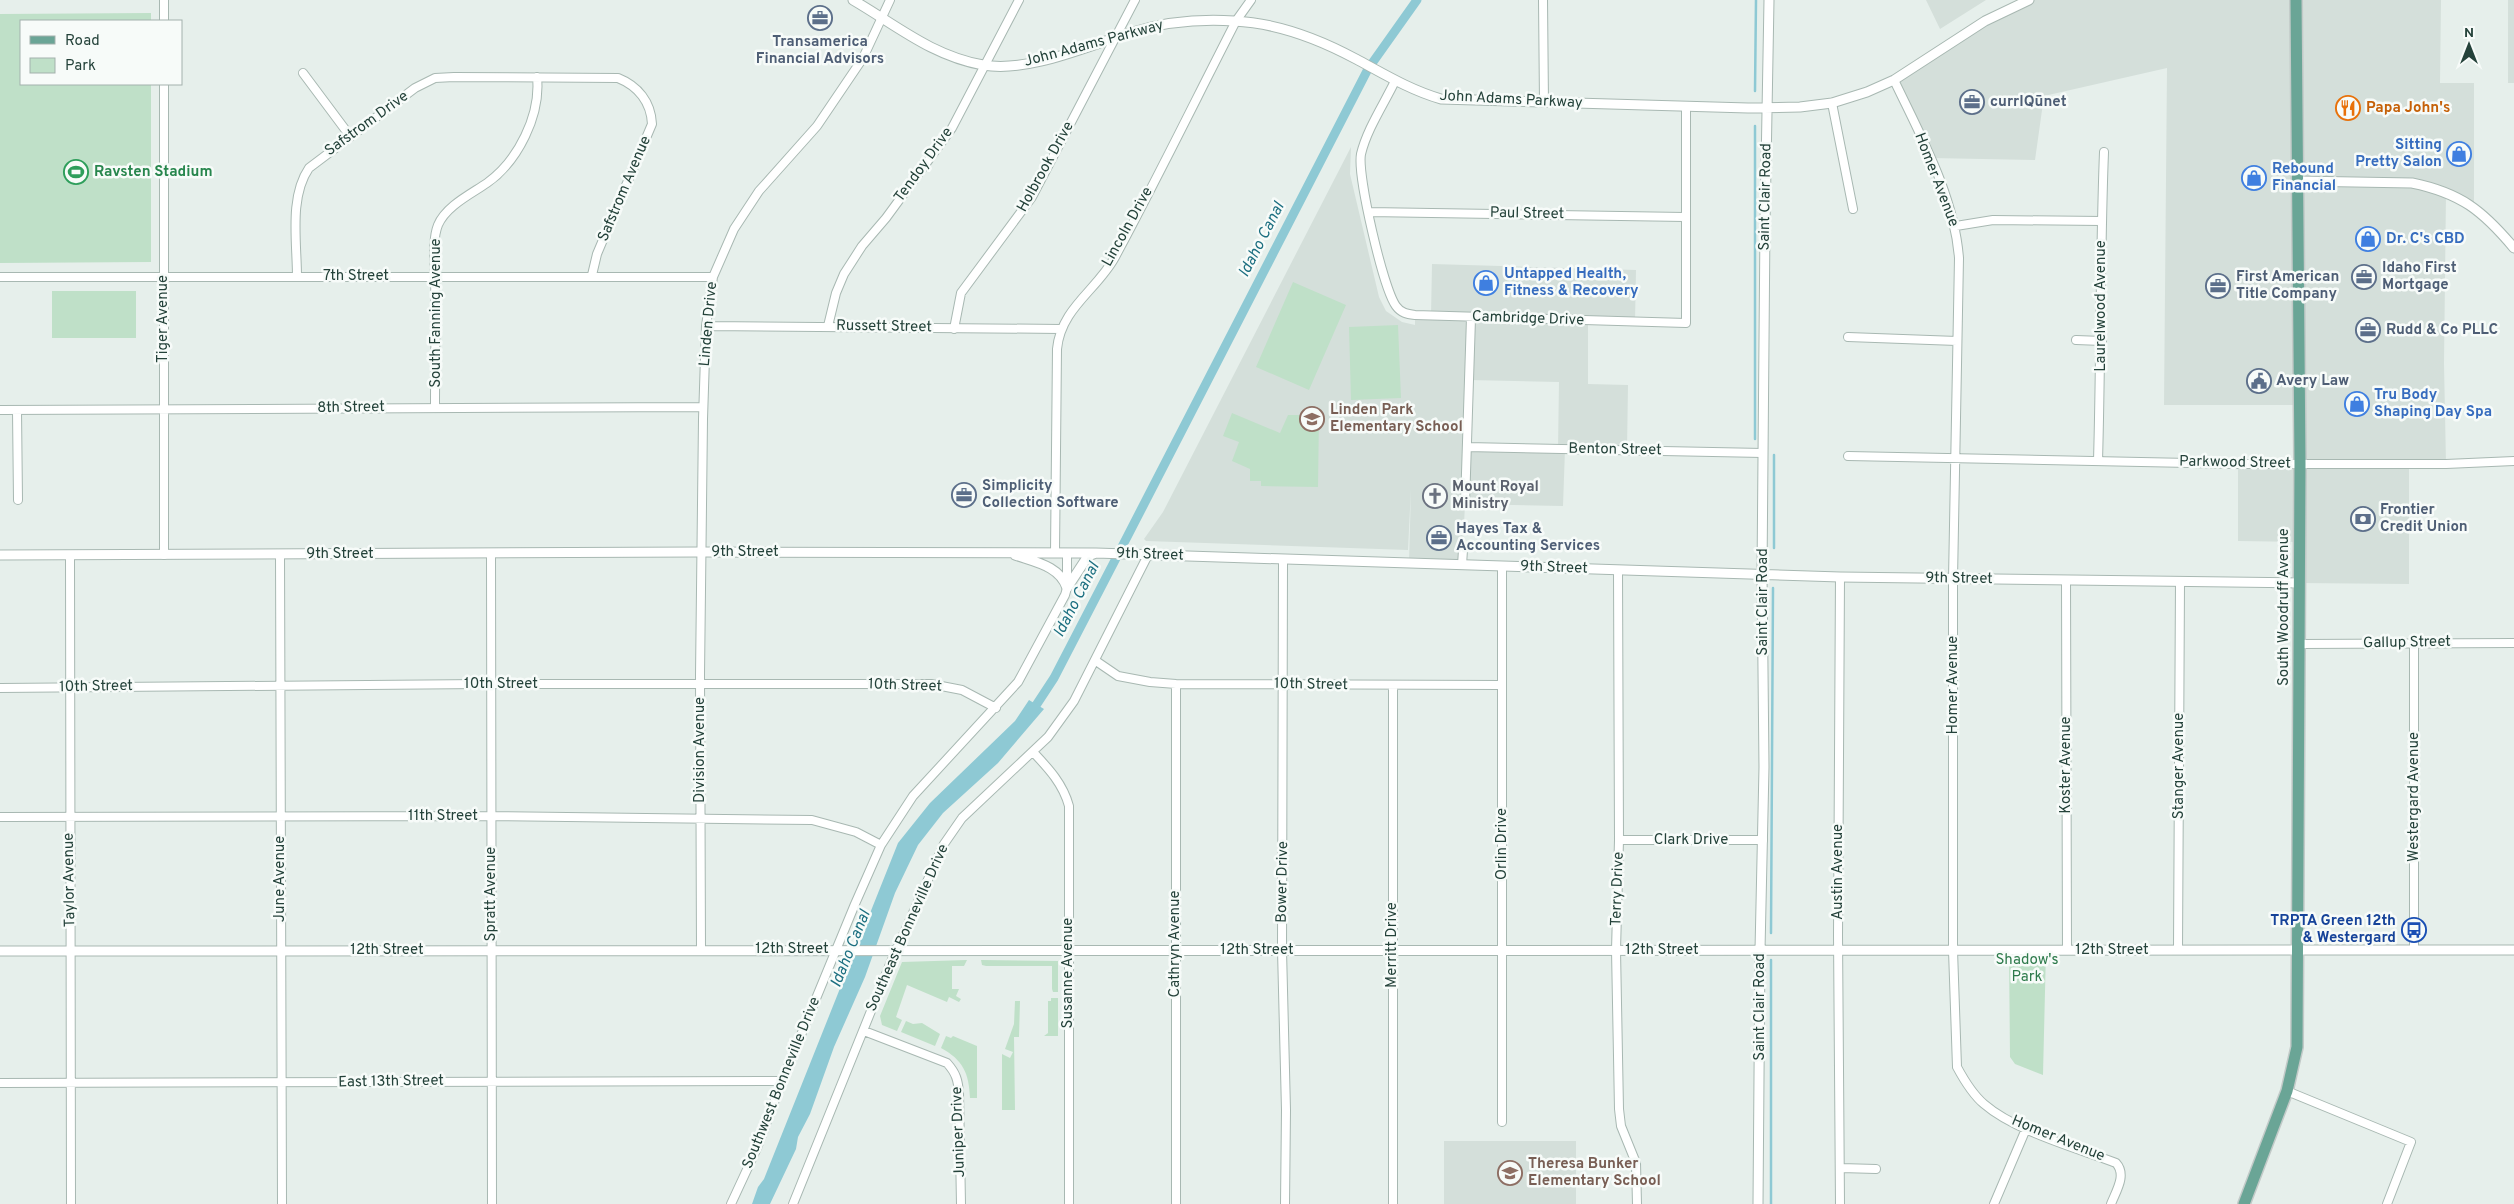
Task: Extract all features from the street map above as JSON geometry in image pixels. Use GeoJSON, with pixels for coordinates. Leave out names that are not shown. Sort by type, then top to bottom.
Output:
{"type":"FeatureCollection","features":[{"type":"Feature","properties":{"kind":"main road","name":"South Woodruff Avenue"},"geometry":{"type":"LineString","coordinates":[[2244,1204],[2287,1091],[2297,1047],[2300,464],[2296,0]]}},
{"type":"Feature","properties":{"kind":"street"},"geometry":{"type":"LineString","coordinates":[[164,0],[164,20]]}},
{"type":"Feature","properties":{"kind":"street","name":"John Adams Parkway"},"geometry":{"type":"LineString","coordinates":[[853,0],[937,52],[984,65],[1023,64],[1114,39],[1135,31],[1175,23],[1236,21],[1303,35],[1358,60],[1421,93],[1441,98],[1544,103],[1768,108],[1832,103],[1867,92],[1894,80],[1985,21],[2029,0]]}},
{"type":"Feature","properties":{"kind":"street","name":"Linden Drive"},"geometry":{"type":"LineString","coordinates":[[701,552],[706,326],[713,277],[734,229],[758,191],[817,126],[833,105],[863,58],[890,0]]}},
{"type":"Feature","properties":{"kind":"street","name":"Tendoy Drive"},"geometry":{"type":"LineString","coordinates":[[828,326],[836,293],[851,262],[952,128],[1019,0]]}},
{"type":"Feature","properties":{"kind":"street","name":"Holbrook Drive"},"geometry":{"type":"LineString","coordinates":[[954,329],[961,294],[970,278],[1032,197],[1135,0]]}},
{"type":"Feature","properties":{"kind":"street","name":"Lincoln Drive"},"geometry":{"type":"LineString","coordinates":[[1055,553],[1057,348],[1061,330],[1074,307],[1114,260],[1236,21],[1251,0]]}},
{"type":"Feature","properties":{"kind":"street"},"geometry":{"type":"LineString","coordinates":[[1542,0],[1544,103]]}},
{"type":"Feature","properties":{"kind":"street","name":"Saint Clair Road"},"geometry":{"type":"LineString","coordinates":[[1758,1204],[1764,767],[1762,574],[1769,0]]}},
{"type":"Feature","properties":{"kind":"street"},"geometry":{"type":"LineString","coordinates":[[303,73],[350,136]]}},
{"type":"Feature","properties":{"kind":"street","name":"Safstrom Drive"},"geometry":{"type":"LineString","coordinates":[[297,277],[298,198],[302,178],[314,162],[415,88],[435,78],[537,77]]}},
{"type":"Feature","properties":{"kind":"street","name":"Safstrom Avenue"},"geometry":{"type":"LineString","coordinates":[[537,77],[618,78],[631,83],[640,92],[651,113],[650,131],[597,254],[592,276]]}},
{"type":"Feature","properties":{"kind":"street","name":"South Fanning Avenue"},"geometry":{"type":"LineString","coordinates":[[435,408],[436,230],[439,223],[457,204],[499,173],[509,161],[532,121],[538,101],[537,77]]}},
{"type":"Feature","properties":{"kind":"street","name":"Homer Avenue"},"geometry":{"type":"LineString","coordinates":[[1894,80],[1937,172],[1956,226],[1959,258],[1953,579],[1952,950],[1957,1067],[1965,1082],[1982,1103],[2026,1129],[2116,1163],[2121,1168],[2122,1175],[2111,1204]]}},
{"type":"Feature","properties":{"kind":"street","name":"Cambridge Drive"},"geometry":{"type":"LineString","coordinates":[[1396,81],[1361,155],[1369,212],[1388,290],[1397,308],[1403,313],[1415,315],[1686,323],[1686,107]]}},
{"type":"Feature","properties":{"kind":"street","name":"Tiger Avenue"},"geometry":{"type":"LineString","coordinates":[[164,85],[164,555]]}},
{"type":"Feature","properties":{"kind":"street"},"geometry":{"type":"LineString","coordinates":[[1832,103],[1853,210]]}},
{"type":"Feature","properties":{"kind":"street","name":"Laurelwood Avenue"},"geometry":{"type":"LineString","coordinates":[[2098,461],[2102,340],[2104,152]]}},
{"type":"Feature","properties":{"kind":"street"},"geometry":{"type":"LineString","coordinates":[[2297,181],[2412,183],[2434,188],[2457,196],[2493,223],[2514,248]]}},
{"type":"Feature","properties":{"kind":"street","name":"Paul Street"},"geometry":{"type":"LineString","coordinates":[[1369,212],[1685,217]]}},
{"type":"Feature","properties":{"kind":"street"},"geometry":{"type":"LineString","coordinates":[[1956,226],[1993,220],[2102,222]]}},
{"type":"Feature","properties":{"kind":"street","name":"7th Street"},"geometry":{"type":"LineString","coordinates":[[0,276],[713,277]]}},
{"type":"Feature","properties":{"kind":"street"},"geometry":{"type":"LineString","coordinates":[[1465,504],[1471,318]]}},
{"type":"Feature","properties":{"kind":"street","name":"Russett Street"},"geometry":{"type":"LineString","coordinates":[[706,326],[1061,330]]}},
{"type":"Feature","properties":{"kind":"street"},"geometry":{"type":"LineString","coordinates":[[1848,337],[1957,341]]}},
{"type":"Feature","properties":{"kind":"street"},"geometry":{"type":"LineString","coordinates":[[2076,340],[2102,340]]}},
{"type":"Feature","properties":{"kind":"street","name":"8th Street"},"geometry":{"type":"LineString","coordinates":[[0,410],[163,411],[703,407]]}},
{"type":"Feature","properties":{"kind":"street"},"geometry":{"type":"LineString","coordinates":[[17,410],[18,500]]}},
{"type":"Feature","properties":{"kind":"street","name":"Benton Street"},"geometry":{"type":"LineString","coordinates":[[1467,447],[1763,453]]}},
{"type":"Feature","properties":{"kind":"street","name":"Parkwood Street"},"geometry":{"type":"LineString","coordinates":[[1848,456],[2300,464],[2439,464],[2514,461]]}},
{"type":"Feature","properties":{"kind":"street"},"geometry":{"type":"LineString","coordinates":[[1462,565],[1463,550]]}},
{"type":"Feature","properties":{"kind":"street","name":"9th Street"},"geometry":{"type":"LineString","coordinates":[[0,555],[701,552],[1096,553],[1840,577],[2299,583]]}},
{"type":"Feature","properties":{"kind":"street","name":"Division Avenue"},"geometry":{"type":"LineString","coordinates":[[701,552],[701,949]]}},
{"type":"Feature","properties":{"kind":"street","name":"Spratt Avenue"},"geometry":{"type":"LineString","coordinates":[[491,553],[492,1204]]}},
{"type":"Feature","properties":{"kind":"street"},"geometry":{"type":"LineString","coordinates":[[1011,553],[1058,572],[1064,578],[1067,588]]}},
{"type":"Feature","properties":{"kind":"street"},"geometry":{"type":"LineString","coordinates":[[1067,588],[1088,556],[1096,553]]}},
{"type":"Feature","properties":{"kind":"street","name":"June Avenue"},"geometry":{"type":"LineString","coordinates":[[280,554],[280,1083],[282,1204]]}},
{"type":"Feature","properties":{"kind":"street","name":"Southwest Bonneville Drive"},"geometry":{"type":"LineString","coordinates":[[731,1204],[757,1148],[836,949],[881,845],[913,796],[1018,682],[1067,588],[1067,554]]}},
{"type":"Feature","properties":{"kind":"street","name":"Taylor Avenue"},"geometry":{"type":"LineString","coordinates":[[70,555],[71,1204]]}},
{"type":"Feature","properties":{"kind":"street","name":"Southeast Bonneville Drive"},"geometry":{"type":"LineString","coordinates":[[793,1204],[930,871],[951,831],[995,785],[1034,753],[1074,701],[1096,661],[1148,555]]}},
{"type":"Feature","properties":{"kind":"street","name":"Bower Drive"},"geometry":{"type":"LineString","coordinates":[[1283,560],[1282,950],[1286,1110],[1285,1204]]}},
{"type":"Feature","properties":{"kind":"street","name":"Orlin Drive"},"geometry":{"type":"LineString","coordinates":[[1502,567],[1502,1122]]}},
{"type":"Feature","properties":{"kind":"street","name":"Terry Drive"},"geometry":{"type":"LineString","coordinates":[[1618,571],[1619,840],[1616,950],[1619,1109],[1622,1126],[1636,1163],[1636,1204]]}},
{"type":"Feature","properties":{"kind":"street","name":"Austin Avenue"},"geometry":{"type":"LineString","coordinates":[[1840,577],[1838,950],[1840,1204]]}},
{"type":"Feature","properties":{"kind":"street","name":"Koster Avenue"},"geometry":{"type":"LineString","coordinates":[[2066,581],[2067,950]]}},
{"type":"Feature","properties":{"kind":"street","name":"Stanger Avenue"},"geometry":{"type":"LineString","coordinates":[[2178,950],[2180,582]]}},
{"type":"Feature","properties":{"kind":"street","name":"Gallup Street"},"geometry":{"type":"LineString","coordinates":[[2300,644],[2514,643]]}},
{"type":"Feature","properties":{"kind":"street","name":"Westergard Avenue"},"geometry":{"type":"LineString","coordinates":[[2414,644],[2414,950]]}},
{"type":"Feature","properties":{"kind":"street","name":"10th Street"},"geometry":{"type":"LineString","coordinates":[[1096,661],[1118,676],[1150,682],[1176,684],[1502,686]]}},
{"type":"Feature","properties":{"kind":"street","name":"10th Street"},"geometry":{"type":"LineString","coordinates":[[0,688],[281,684],[931,684],[962,690],[996,708]]}},
{"type":"Feature","properties":{"kind":"street","name":"Cathryn Avenue"},"geometry":{"type":"LineString","coordinates":[[1176,684],[1176,1204]]}},
{"type":"Feature","properties":{"kind":"street","name":"Merritt Drive"},"geometry":{"type":"LineString","coordinates":[[1393,686],[1393,1204]]}},
{"type":"Feature","properties":{"kind":"street","name":"Susanne Avenue"},"geometry":{"type":"LineString","coordinates":[[1034,753],[1055,777],[1066,794],[1069,806],[1068,1204]]}},
{"type":"Feature","properties":{"kind":"street","name":"11th Street"},"geometry":{"type":"LineString","coordinates":[[0,817],[491,816],[812,820],[856,832],[881,845]]}},
{"type":"Feature","properties":{"kind":"street","name":"Clark Drive"},"geometry":{"type":"LineString","coordinates":[[1619,840],[1763,840]]}},
{"type":"Feature","properties":{"kind":"street","name":"12th Street"},"geometry":{"type":"LineString","coordinates":[[0,951],[701,949],[2514,950]]}},
{"type":"Feature","properties":{"kind":"street","name":"Juniper Drive"},"geometry":{"type":"LineString","coordinates":[[864,1031],[947,1063],[953,1070],[957,1078],[959,1093],[961,1204]]}},
{"type":"Feature","properties":{"kind":"street","name":"East 13th Street"},"geometry":{"type":"LineString","coordinates":[[0,1083],[782,1081]]}},
{"type":"Feature","properties":{"kind":"street"},"geometry":{"type":"LineString","coordinates":[[2287,1091],[2411,1142],[2387,1204]]}},
{"type":"Feature","properties":{"kind":"street"},"geometry":{"type":"LineString","coordinates":[[1994,1204],[2026,1129]]}},
{"type":"Feature","properties":{"kind":"street"},"geometry":{"type":"LineString","coordinates":[[1840,1168],[1876,1169]]}},
{"type":"Feature","properties":{"kind":"shaded area"},"geometry":{"type":"Polygon","coordinates":[[[1926,0],[1986,0],[1940,29],[1926,0]]]}},
{"type":"Feature","properties":{"kind":"shaded area"},"geometry":{"type":"Polygon","coordinates":[[[2030,0],[2441,0],[2440,83],[2474,83],[2474,208],[2446,193],[2444,364],[2446,464],[2409,464],[2409,584],[2299,583],[2299,542],[2238,541],[2238,464],[2300,464],[2299,405],[2164,405],[2167,68],[2044,96],[2035,160],[1931,158],[1894,80],[1947,46],[2030,0]]]}},
{"type":"Feature","properties":{"kind":"shaded area"},"geometry":{"type":"Polygon","coordinates":[[[2508,0],[2514,0],[2514,83],[2508,83],[2508,0]]]}},
{"type":"Feature","properties":{"kind":"shaded area"},"geometry":{"type":"Polygon","coordinates":[[[1351,147],[1350,174],[1379,297],[1386,311],[1402,322],[1415,325],[1415,315],[1431,316],[1432,264],[1636,270],[1635,322],[1588,321],[1588,384],[1628,385],[1627,450],[1565,449],[1563,506],[1465,504],[1462,565],[1409,563],[1411,489],[1408,550],[1146,541],[1144,539],[1163,512],[1351,147]],[[1469,380],[1467,446],[1558,449],[1559,382],[1469,380]]]}},
{"type":"Feature","properties":{"kind":"shaded area","name":"Theresa Bunker Elementary School"},"geometry":{"type":"Polygon","coordinates":[[[1444,1141],[1576,1141],[1576,1204],[1444,1204],[1444,1141]]]}},
{"type":"Feature","properties":{"kind":"green space","name":"Ravsten Stadium"},"geometry":{"type":"Polygon","coordinates":[[[151,13],[151,20],[20,20],[20,85],[151,85],[151,262],[0,263],[0,14],[151,13]]]}},
{"type":"Feature","properties":{"kind":"green space"},"geometry":{"type":"Polygon","coordinates":[[[1293,282],[1346,305],[1309,390],[1256,367],[1293,282]]]}},
{"type":"Feature","properties":{"kind":"green space"},"geometry":{"type":"Polygon","coordinates":[[[52,291],[136,291],[136,338],[52,338],[52,291]]]}},
{"type":"Feature","properties":{"kind":"green space"},"geometry":{"type":"Polygon","coordinates":[[[1398,325],[1401,398],[1351,400],[1349,327],[1398,325]]]}},
{"type":"Feature","properties":{"kind":"green space"},"geometry":{"type":"Polygon","coordinates":[[[1232,413],[1280,433],[1288,415],[1319,415],[1318,487],[1261,486],[1261,481],[1250,481],[1250,469],[1232,461],[1239,442],[1223,436],[1232,413]]]}},
{"type":"Feature","properties":{"kind":"green space","name":"Shadow's Park"},"geometry":{"type":"Polygon","coordinates":[[[2009,950],[2046,950],[2043,1075],[2015,1064],[2010,1057],[2009,950]]]}},
{"type":"Feature","properties":{"kind":"green space"},"geometry":{"type":"Polygon","coordinates":[[[967,960],[964,966],[952,966],[952,989],[959,989],[956,996],[961,999],[959,1002],[949,997],[947,1002],[907,985],[896,1017],[902,1020],[897,1031],[882,1025],[880,1016],[902,962],[967,960]]]}},
{"type":"Feature","properties":{"kind":"green space"},"geometry":{"type":"Polygon","coordinates":[[[981,960],[1058,961],[1058,992],[1053,992],[1052,989],[1052,966],[986,966],[982,965],[981,960]]]}},
{"type":"Feature","properties":{"kind":"green space"},"geometry":{"type":"Polygon","coordinates":[[[1051,998],[1058,998],[1058,1036],[1044,1036],[1048,1033],[1048,1001],[1051,1001],[1051,998]]]}},
{"type":"Feature","properties":{"kind":"green space"},"geometry":{"type":"Polygon","coordinates":[[[1015,1001],[1020,1001],[1019,1037],[1014,1037],[1015,1110],[1002,1110],[1002,1054],[1010,1058],[1013,1052],[1005,1049],[1014,1024],[1015,1001]]]}},
{"type":"Feature","properties":{"kind":"green space"},"geometry":{"type":"Polygon","coordinates":[[[906,1021],[913,1024],[922,1023],[940,1034],[935,1046],[901,1032],[906,1021]]]}},
{"type":"Feature","properties":{"kind":"green space"},"geometry":{"type":"Polygon","coordinates":[[[946,1036],[951,1038],[953,1036],[977,1046],[977,1098],[970,1098],[966,1074],[960,1063],[955,1057],[941,1048],[946,1036]]]}},
{"type":"Feature","properties":{"kind":"water","name":"Idaho Canal"},"geometry":{"type":"Polygon","coordinates":[[[1029,700],[1044,709],[998,763],[943,813],[918,845],[895,893],[865,977],[834,1047],[810,1114],[798,1137],[796,1149],[770,1204],[752,1204],[758,1187],[764,1179],[898,843],[930,803],[1015,721],[1029,700]]]}},
{"type":"Feature","properties":{"kind":"waterway","name":"Idaho Canal"},"geometry":{"type":"LineString","coordinates":[[1031,713],[1054,678],[1368,69],[1417,0]]}},
{"type":"Feature","properties":{"kind":"waterway"},"geometry":{"type":"LineString","coordinates":[[1755,91],[1756,0]]}},
{"type":"Feature","properties":{"kind":"waterway"},"geometry":{"type":"LineString","coordinates":[[1755,126],[1755,439]]}},
{"type":"Feature","properties":{"kind":"waterway"},"geometry":{"type":"LineString","coordinates":[[1774,455],[1774,548]]}},
{"type":"Feature","properties":{"kind":"waterway"},"geometry":{"type":"LineString","coordinates":[[1771,933],[1773,588]]}},
{"type":"Feature","properties":{"kind":"waterway"},"geometry":{"type":"LineString","coordinates":[[1771,960],[1771,1204]]}},
{"type":"Feature","properties":{"kind":"place","name":"Transamerica Financial Advisors"},"geometry":{"type":"Point","coordinates":[820,18]}},
{"type":"Feature","properties":{"kind":"place","name":"currIQūnet"},"geometry":{"type":"Point","coordinates":[1972,102]}},
{"type":"Feature","properties":{"kind":"place","name":"Papa John's"},"geometry":{"type":"Point","coordinates":[2348,108]}},
{"type":"Feature","properties":{"kind":"place","name":"Sitting Pretty Salon"},"geometry":{"type":"Point","coordinates":[2459,154]}},
{"type":"Feature","properties":{"kind":"place","name":"Ravsten Stadium"},"geometry":{"type":"Point","coordinates":[76,172]}},
{"type":"Feature","properties":{"kind":"place","name":"Rebound Financial"},"geometry":{"type":"Point","coordinates":[2254,178]}},
{"type":"Feature","properties":{"kind":"place","name":"Dr. C's CBD"},"geometry":{"type":"Point","coordinates":[2368,239]}},
{"type":"Feature","properties":{"kind":"place","name":"Idaho First Mortgage"},"geometry":{"type":"Point","coordinates":[2364,277]}},
{"type":"Feature","properties":{"kind":"place","name":"Untapped Health, Fitness & Recovery"},"geometry":{"type":"Point","coordinates":[1486,283]}},
{"type":"Feature","properties":{"kind":"place","name":"First American Title Company"},"geometry":{"type":"Point","coordinates":[2218,286]}},
{"type":"Feature","properties":{"kind":"place","name":"Rudd & Co PLLC"},"geometry":{"type":"Point","coordinates":[2368,330]}},
{"type":"Feature","properties":{"kind":"place","name":"Avery Law"},"geometry":{"type":"Point","coordinates":[2259,381]}},
{"type":"Feature","properties":{"kind":"place","name":"Tru Body Shaping Day Spa"},"geometry":{"type":"Point","coordinates":[2357,404]}},
{"type":"Feature","properties":{"kind":"place","name":"Linden Park Elementary School"},"geometry":{"type":"Point","coordinates":[1312,419]}},
{"type":"Feature","properties":{"kind":"place","name":"Simplicity Collection Software"},"geometry":{"type":"Point","coordinates":[964,495]}},
{"type":"Feature","properties":{"kind":"place","name":"Mount Royal Ministry"},"geometry":{"type":"Point","coordinates":[1435,496]}},
{"type":"Feature","properties":{"kind":"place","name":"Frontier Credit Union"},"geometry":{"type":"Point","coordinates":[2363,519]}},
{"type":"Feature","properties":{"kind":"place","name":"Hayes Tax & Accounting Services"},"geometry":{"type":"Point","coordinates":[1439,538]}},
{"type":"Feature","properties":{"kind":"place","name":"TRPTA Green 12th & Westergard"},"geometry":{"type":"Point","coordinates":[2414,930]}},
{"type":"Feature","properties":{"kind":"place","name":"Theresa Bunker Elementary School"},"geometry":{"type":"Point","coordinates":[1510,1173]}}]}
